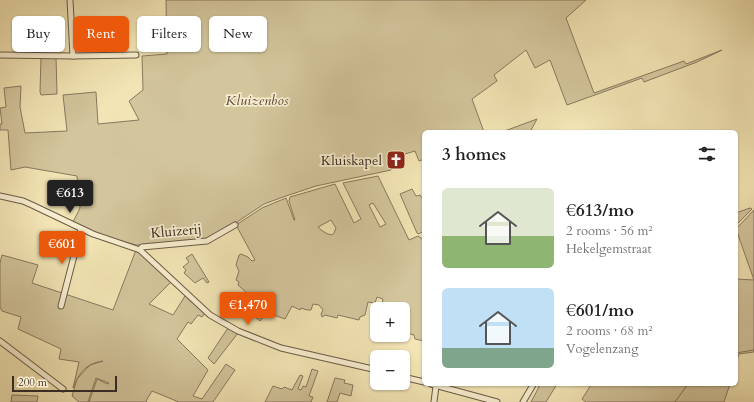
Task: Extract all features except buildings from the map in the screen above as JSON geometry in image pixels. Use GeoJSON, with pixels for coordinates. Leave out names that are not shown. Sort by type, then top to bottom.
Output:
{"type":"FeatureCollection","features":[{"type":"Feature","properties":{"kind":"street"},"geometry":{"type":"LineString","coordinates":[[70,0],[73,56]]}},
{"type":"Feature","properties":{"kind":"street"},"geometry":{"type":"LineString","coordinates":[[0,55],[136,55]]}},
{"type":"Feature","properties":{"kind":"street"},"geometry":{"type":"LineString","coordinates":[[0,196],[32,205],[81,229],[105,239],[140,250],[210,315],[223,324],[270,345],[370,369]]}},
{"type":"Feature","properties":{"kind":"street","name":"Kluizerij"},"geometry":{"type":"LineString","coordinates":[[140,250],[142,247],[207,241],[235,225]]}},
{"type":"Feature","properties":{"kind":"street"},"geometry":{"type":"LineString","coordinates":[[61,306],[81,229]]}},
{"type":"Feature","properties":{"kind":"street"},"geometry":{"type":"LineString","coordinates":[[0,341],[63,389]]}},
{"type":"Feature","properties":{"kind":"street"},"geometry":{"type":"LineString","coordinates":[[410,379],[422,382]]}},
{"type":"Feature","properties":{"kind":"street"},"geometry":{"type":"LineString","coordinates":[[434,402],[436,386],[497,402]]}},
{"type":"Feature","properties":{"kind":"street"},"geometry":{"type":"LineString","coordinates":[[524,402],[532,386]]}},
{"type":"Feature","properties":{"kind":"green space","name":"Kluizenbos"},"geometry":{"type":"Polygon","coordinates":[[[166,0],[586,0],[566,18],[594,93],[684,61],[686,64],[722,50],[697,62],[644,82],[642,78],[567,105],[550,60],[535,68],[526,50],[494,75],[497,81],[472,99],[483,130],[422,130],[422,160],[419,161],[415,151],[388,159],[391,170],[316,186],[264,204],[205,241],[136,245],[100,235],[73,222],[80,208],[77,176],[25,167],[11,170],[8,130],[0,130],[0,124],[2,124],[0,108],[6,107],[4,88],[21,86],[20,107],[25,133],[67,131],[63,95],[96,92],[98,124],[139,120],[129,101],[143,90],[142,56],[167,54],[167,52],[201,52],[201,16],[166,16],[166,0]]]}},
{"type":"Feature","properties":{"kind":"green space"},"geometry":{"type":"Polygon","coordinates":[[[41,57],[56,57],[57,94],[41,95],[41,57]]]}},
{"type":"Feature","properties":{"kind":"green space"},"geometry":{"type":"Polygon","coordinates":[[[537,119],[531,130],[507,130],[537,119]]]}},
{"type":"Feature","properties":{"kind":"green space"},"geometry":{"type":"Polygon","coordinates":[[[378,176],[409,240],[418,236],[422,239],[422,341],[415,339],[414,335],[410,334],[410,302],[382,302],[383,299],[377,297],[375,302],[368,302],[365,315],[360,317],[359,320],[338,315],[337,318],[325,315],[322,317],[321,314],[323,310],[319,305],[313,304],[311,310],[301,308],[300,310],[292,306],[285,319],[271,314],[269,317],[265,315],[260,321],[248,311],[255,300],[238,285],[239,282],[236,280],[239,271],[236,265],[239,255],[241,254],[248,257],[252,261],[255,260],[236,225],[262,208],[286,198],[295,220],[289,201],[290,197],[335,184],[354,223],[361,219],[343,183],[378,176]],[[373,203],[369,205],[380,227],[386,224],[373,203]],[[331,220],[318,227],[328,234],[332,235],[336,228],[331,220]]]}},
{"type":"Feature","properties":{"kind":"green space"},"geometry":{"type":"Polygon","coordinates":[[[412,189],[416,196],[420,195],[422,198],[422,232],[419,234],[417,233],[400,194],[412,189]]]}},
{"type":"Feature","properties":{"kind":"green space"},"geometry":{"type":"Polygon","coordinates":[[[750,208],[752,209],[738,223],[738,212],[750,208]]]}},
{"type":"Feature","properties":{"kind":"green space"},"geometry":{"type":"Polygon","coordinates":[[[754,210],[754,280],[738,235],[738,227],[754,210]]]}},
{"type":"Feature","properties":{"kind":"green space"},"geometry":{"type":"Polygon","coordinates":[[[136,250],[171,282],[149,304],[173,315],[185,296],[205,313],[202,317],[198,315],[191,324],[188,322],[177,339],[208,370],[193,396],[202,399],[226,364],[235,370],[213,402],[179,402],[152,391],[146,401],[147,402],[89,402],[97,379],[107,384],[109,383],[96,378],[88,402],[79,402],[72,396],[77,379],[73,388],[79,362],[59,359],[61,349],[18,329],[21,317],[2,311],[0,307],[0,263],[2,255],[38,265],[32,283],[113,310],[136,250]],[[90,365],[84,369],[77,379],[90,365]]]}},
{"type":"Feature","properties":{"kind":"green space"},"geometry":{"type":"Polygon","coordinates":[[[192,254],[209,282],[207,283],[203,278],[195,283],[184,273],[186,270],[183,267],[189,262],[186,258],[192,254]]]}},
{"type":"Feature","properties":{"kind":"green space"},"geometry":{"type":"Polygon","coordinates":[[[738,279],[754,280],[754,352],[739,354],[738,357],[738,279]]]}},
{"type":"Feature","properties":{"kind":"green space"},"geometry":{"type":"Polygon","coordinates":[[[228,328],[238,333],[214,364],[208,358],[228,328]]]}},
{"type":"Feature","properties":{"kind":"green space"},"geometry":{"type":"Polygon","coordinates":[[[312,369],[318,371],[309,396],[313,397],[311,402],[265,402],[273,386],[282,389],[284,387],[292,390],[300,375],[303,376],[298,389],[301,390],[303,386],[306,387],[312,369]]]}},
{"type":"Feature","properties":{"kind":"green space"},"geometry":{"type":"Polygon","coordinates":[[[335,378],[345,380],[344,383],[353,385],[351,396],[340,393],[337,402],[327,402],[335,378]]]}},
{"type":"Feature","properties":{"kind":"green space"},"geometry":{"type":"Polygon","coordinates":[[[538,386],[556,386],[546,402],[531,402],[539,387],[538,386]]]}},
{"type":"Feature","properties":{"kind":"green space"},"geometry":{"type":"Polygon","coordinates":[[[590,386],[729,386],[724,402],[586,402],[582,399],[590,386]]]}},
{"type":"Feature","properties":{"kind":"green space"},"geometry":{"type":"Polygon","coordinates":[[[12,395],[38,396],[37,402],[11,402],[12,395]]]}},
{"type":"Feature","properties":{"kind":"waterway"},"geometry":{"type":"LineString","coordinates":[[738,353],[754,350]]}},
{"type":"Feature","properties":{"kind":"waterway"},"geometry":{"type":"LineString","coordinates":[[675,402],[687,386]]}},
{"type":"Feature","properties":{"kind":"place","name":"Kluiskapel"},"geometry":{"type":"Point","coordinates":[396,160]}}]}
